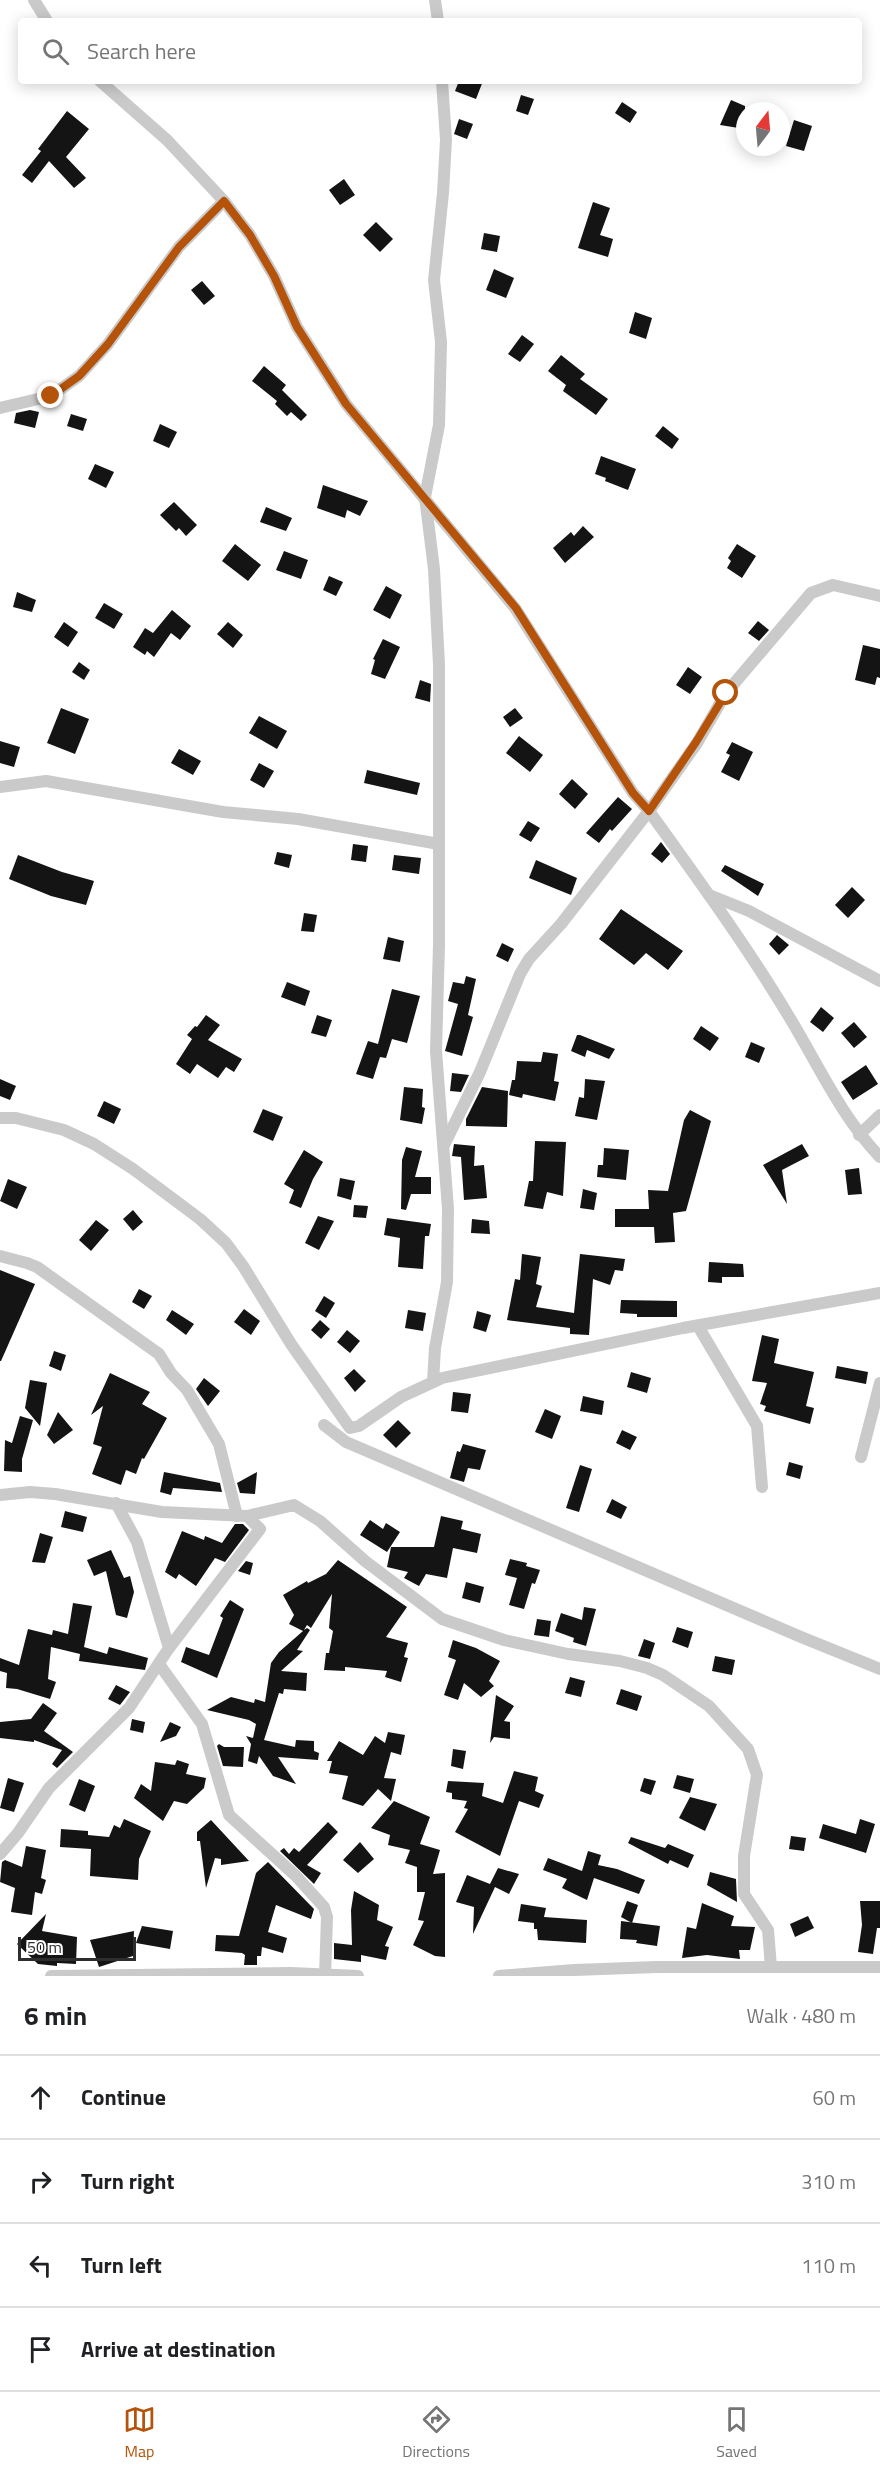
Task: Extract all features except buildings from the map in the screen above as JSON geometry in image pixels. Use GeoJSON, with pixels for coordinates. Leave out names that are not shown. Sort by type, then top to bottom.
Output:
{"type":"FeatureCollection","features":[{"type":"Feature","properties":{"kind":"street"},"geometry":{"type":"LineString","coordinates":[[34,0],[45,18]]}},
{"type":"Feature","properties":{"kind":"street"},"geometry":{"type":"LineString","coordinates":[[435,0],[438,18]]}},
{"type":"Feature","properties":{"kind":"street"},"geometry":{"type":"LineString","coordinates":[[103,84],[167,140],[224,201],[250,235],[274,276],[297,327],[346,404],[516,608],[633,793],[649,811],[709,895],[788,1014],[839,1106],[859,1135],[880,1157]]}},
{"type":"Feature","properties":{"kind":"street"},"geometry":{"type":"LineString","coordinates":[[434,1382],[435,1348],[447,1282],[448,1209],[436,1051],[439,665],[434,569],[425,497],[439,425],[441,342],[434,280],[445,151],[442,84]]}},
{"type":"Feature","properties":{"kind":"street"},"geometry":{"type":"LineString","coordinates":[[0,408],[51,396],[79,376],[108,344],[179,247],[224,201]]}},
{"type":"Feature","properties":{"kind":"street"},"geometry":{"type":"LineString","coordinates":[[444,1146],[480,1072],[520,974],[529,959],[561,924],[649,811],[726,693],[811,593],[833,585],[880,596]]}},
{"type":"Feature","properties":{"kind":"street"},"geometry":{"type":"LineString","coordinates":[[0,787],[46,781],[223,812],[298,819],[439,844]]}},
{"type":"Feature","properties":{"kind":"street"},"geometry":{"type":"LineString","coordinates":[[709,895],[749,910],[880,981]]}},
{"type":"Feature","properties":{"kind":"street"},"geometry":{"type":"LineString","coordinates":[[859,1135],[880,1115]]}},
{"type":"Feature","properties":{"kind":"street"},"geometry":{"type":"LineString","coordinates":[[0,1118],[16,1118],[64,1130],[94,1144],[133,1169],[200,1219],[226,1243],[243,1266],[291,1344],[350,1428],[359,1426],[401,1396],[442,1378],[698,1326],[880,1293]]}},
{"type":"Feature","properties":{"kind":"street"},"geometry":{"type":"LineString","coordinates":[[0,1256],[27,1263],[36,1268],[159,1354],[171,1373],[187,1390],[219,1444],[242,1516],[260,1529],[169,1648],[129,1708],[50,1788],[0,1854]]}},
{"type":"Feature","properties":{"kind":"street"},"geometry":{"type":"LineString","coordinates":[[698,1326],[757,1426],[762,1487]]}},
{"type":"Feature","properties":{"kind":"street"},"geometry":{"type":"LineString","coordinates":[[861,1457],[880,1385]]}},
{"type":"Feature","properties":{"kind":"street"},"geometry":{"type":"LineString","coordinates":[[324,1425],[346,1442],[880,1669]]}},
{"type":"Feature","properties":{"kind":"street"},"geometry":{"type":"LineString","coordinates":[[0,1495],[47,1493],[162,1512],[242,1516],[294,1505],[320,1521],[365,1561],[442,1620],[515,1642],[647,1668],[663,1675],[709,1706],[748,1749],[757,1774],[744,1856],[744,1894],[768,1930],[771,1967]]}},
{"type":"Feature","properties":{"kind":"street"},"geometry":{"type":"LineString","coordinates":[[116,1503],[137,1542],[169,1648]]}},
{"type":"Feature","properties":{"kind":"street"},"geometry":{"type":"LineString","coordinates":[[159,1664],[202,1724],[229,1815],[296,1876],[324,1906],[327,1917],[325,1976]]}},
{"type":"Feature","properties":{"kind":"street"},"geometry":{"type":"LineString","coordinates":[[499,1976],[574,1970],[731,1971],[771,1967],[880,1967]]}},
{"type":"Feature","properties":{"kind":"street"},"geometry":{"type":"LineString","coordinates":[[51,1976],[358,1976]]}},
{"type":"Feature","properties":{"kind":"route"},"geometry":{"type":"LineString","coordinates":[[51,396],[79,376],[108,344],[179,247],[224,201],[250,235],[274,276],[297,327],[346,404],[516,608],[572,693],[633,793],[649,811],[726,693]]}}]}
